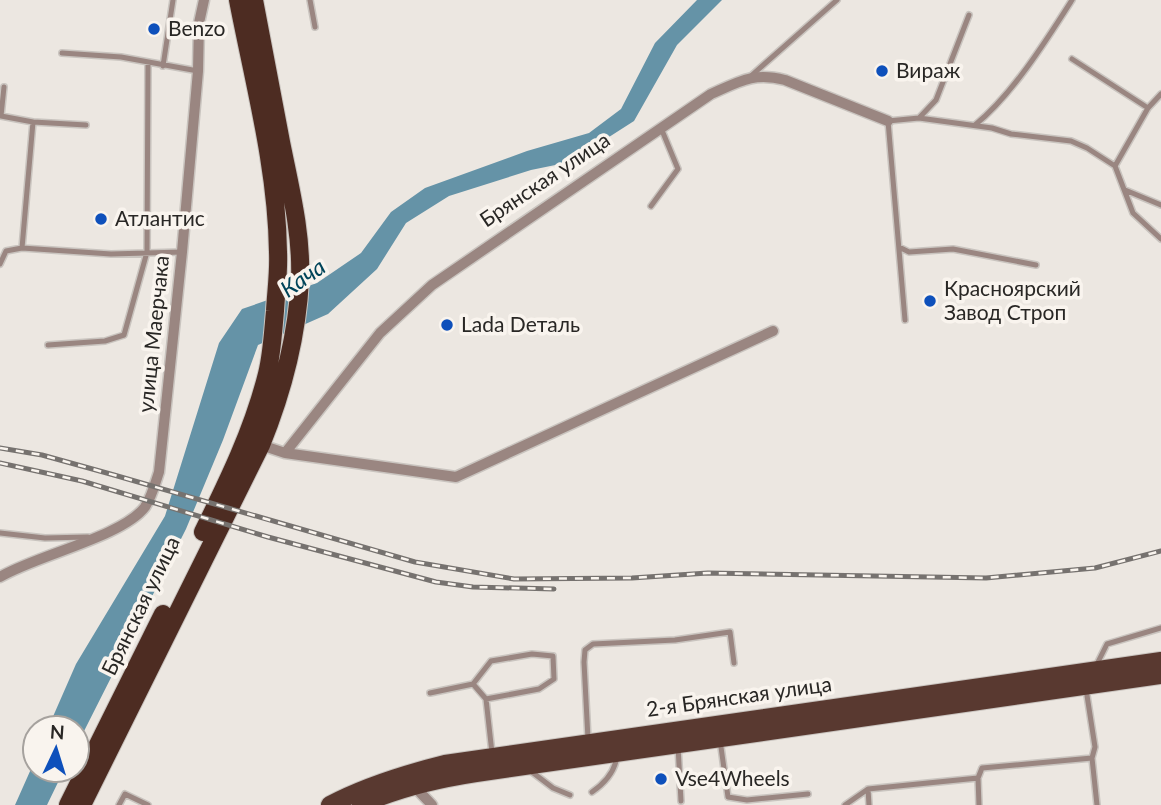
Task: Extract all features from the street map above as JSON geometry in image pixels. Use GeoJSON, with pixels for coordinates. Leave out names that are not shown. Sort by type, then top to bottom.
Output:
{"type":"FeatureCollection","features":[{"type":"Feature","properties":{"kind":"highway","name":"Брянская улица"},"geometry":{"type":"LineString","coordinates":[[68,805],[231,474],[257,409],[268,372],[278,252],[268,156],[238,0]]}},
{"type":"Feature","properties":{"kind":"highway","name":"Брянская улица"},"geometry":{"type":"LineString","coordinates":[[82,805],[261,445],[275,410],[293,345],[300,279],[299,253],[293,202],[254,0]]}},
{"type":"Feature","properties":{"kind":"main road","name":"2-я Брянская улица"},"geometry":{"type":"LineString","coordinates":[[330,805],[351,794],[405,774],[445,764],[1161,661]]}},
{"type":"Feature","properties":{"kind":"main road","name":"2-я Брянская улица"},"geometry":{"type":"LineString","coordinates":[[361,805],[444,778],[523,765],[1161,675]]}},
{"type":"Feature","properties":{"kind":"street","name":"улица Маерчака"},"geometry":{"type":"LineString","coordinates":[[0,577],[30,561],[121,527],[135,517],[151,496],[159,472],[182,252],[198,71],[199,23],[204,0]]}},
{"type":"Feature","properties":{"kind":"street","name":"Брянская улица"},"geometry":{"type":"LineString","coordinates":[[285,453],[380,333],[432,285],[711,93],[749,77],[769,76],[785,79],[888,121]]}},
{"type":"Feature","properties":{"kind":"street"},"geometry":{"type":"LineString","coordinates":[[261,445],[285,453],[456,477],[773,331]]}},
{"type":"Feature","properties":{"kind":"street"},"geometry":{"type":"LineString","coordinates":[[415,787],[432,805]]}},
{"type":"Feature","properties":{"kind":"lane"},"geometry":{"type":"LineString","coordinates":[[163,66],[173,0]]}},
{"type":"Feature","properties":{"kind":"lane"},"geometry":{"type":"LineString","coordinates":[[310,0],[315,27]]}},
{"type":"Feature","properties":{"kind":"lane"},"geometry":{"type":"LineString","coordinates":[[749,77],[837,0]]}},
{"type":"Feature","properties":{"kind":"lane"},"geometry":{"type":"LineString","coordinates":[[975,125],[992,111],[1052,32],[1072,0]]}},
{"type":"Feature","properties":{"kind":"lane"},"geometry":{"type":"LineString","coordinates":[[919,118],[936,100],[969,15]]}},
{"type":"Feature","properties":{"kind":"lane"},"geometry":{"type":"LineString","coordinates":[[62,53],[121,57],[198,71]]}},
{"type":"Feature","properties":{"kind":"lane"},"geometry":{"type":"LineString","coordinates":[[1072,59],[1148,108]]}},
{"type":"Feature","properties":{"kind":"lane"},"geometry":{"type":"LineString","coordinates":[[48,345],[105,341],[124,335],[147,252],[148,63]]}},
{"type":"Feature","properties":{"kind":"lane"},"geometry":{"type":"LineString","coordinates":[[4,87],[1,116],[33,122],[86,125]]}},
{"type":"Feature","properties":{"kind":"lane"},"geometry":{"type":"LineString","coordinates":[[1115,166],[1148,108],[1161,94]]}},
{"type":"Feature","properties":{"kind":"lane"},"geometry":{"type":"LineString","coordinates":[[905,320],[888,121],[919,118],[1071,141],[1115,166],[1133,213],[1161,239]]}},
{"type":"Feature","properties":{"kind":"lane"},"geometry":{"type":"LineString","coordinates":[[22,248],[33,122]]}},
{"type":"Feature","properties":{"kind":"lane"},"geometry":{"type":"LineString","coordinates":[[651,206],[678,169],[661,128]]}},
{"type":"Feature","properties":{"kind":"lane"},"geometry":{"type":"LineString","coordinates":[[1125,190],[1161,205]]}},
{"type":"Feature","properties":{"kind":"lane"},"geometry":{"type":"LineString","coordinates":[[899,247],[909,252],[953,249],[1036,265]]}},
{"type":"Feature","properties":{"kind":"lane"},"geometry":{"type":"LineString","coordinates":[[0,264],[6,251],[22,248],[111,254],[182,252]]}},
{"type":"Feature","properties":{"kind":"lane"},"geometry":{"type":"LineString","coordinates":[[0,533],[45,538],[95,537]]}},
{"type":"Feature","properties":{"kind":"lane"},"geometry":{"type":"LineString","coordinates":[[1095,669],[1107,644],[1161,628]]}},
{"type":"Feature","properties":{"kind":"lane"},"geometry":{"type":"LineString","coordinates":[[589,742],[584,662],[585,650],[593,644],[675,640],[730,632],[734,663]]}},
{"type":"Feature","properties":{"kind":"lane"},"geometry":{"type":"LineString","coordinates":[[430,693],[473,684],[491,662],[532,654],[553,656],[554,679],[539,689],[486,699]]}},
{"type":"Feature","properties":{"kind":"lane"},"geometry":{"type":"LineString","coordinates":[[473,684],[486,699],[492,757]]}},
{"type":"Feature","properties":{"kind":"lane"},"geometry":{"type":"LineString","coordinates":[[1085,685],[1095,747],[1092,758],[1097,805]]}},
{"type":"Feature","properties":{"kind":"lane"},"geometry":{"type":"LineString","coordinates":[[720,737],[728,797],[747,800],[808,794]]}},
{"type":"Feature","properties":{"kind":"lane"},"geometry":{"type":"LineString","coordinates":[[677,743],[681,801]]}},
{"type":"Feature","properties":{"kind":"lane"},"geometry":{"type":"LineString","coordinates":[[592,792],[603,785],[616,766],[617,752]]}},
{"type":"Feature","properties":{"kind":"lane"},"geometry":{"type":"LineString","coordinates":[[979,805],[978,778],[982,768],[1092,758]]}},
{"type":"Feature","properties":{"kind":"lane"},"geometry":{"type":"LineString","coordinates":[[523,765],[554,788],[570,795]]}},
{"type":"Feature","properties":{"kind":"lane"},"geometry":{"type":"LineString","coordinates":[[845,805],[868,789],[978,778]]}},
{"type":"Feature","properties":{"kind":"lane"},"geometry":{"type":"LineString","coordinates":[[868,789],[869,805]]}},
{"type":"Feature","properties":{"kind":"lane"},"geometry":{"type":"LineString","coordinates":[[119,805],[125,794],[148,805]]}},
{"type":"Feature","properties":{"kind":"water","name":"Кача"},"geometry":{"type":"Polygon","coordinates":[[[697,0],[722,0],[677,45],[634,121],[570,162],[531,170],[449,196],[406,223],[377,269],[328,314],[258,345],[186,529],[91,717],[91,714],[54,714],[76,664],[165,516],[219,343],[242,309],[317,283],[361,253],[391,212],[425,188],[527,151],[589,133],[621,109],[655,43],[697,0]]]}},
{"type":"Feature","properties":{"kind":"water"},"geometry":{"type":"Polygon","coordinates":[[[24,784],[57,784],[47,805],[15,805],[24,784]]]}},
{"type":"Feature","properties":{"kind":"railway"},"geometry":{"type":"LineString","coordinates":[[0,448],[42,455],[415,562],[514,579],[632,578],[708,573],[986,578],[1095,568],[1161,551]]}},
{"type":"Feature","properties":{"kind":"railway"},"geometry":{"type":"LineString","coordinates":[[0,463],[82,481],[268,537],[436,582],[473,587],[554,589]]}},
{"type":"Feature","properties":{"kind":"place","name":"Benzo"},"geometry":{"type":"Point","coordinates":[154,29]}},
{"type":"Feature","properties":{"kind":"place","name":"Вираж"},"geometry":{"type":"Point","coordinates":[882,71]}},
{"type":"Feature","properties":{"kind":"place","name":"Атлантис"},"geometry":{"type":"Point","coordinates":[101,219]}},
{"type":"Feature","properties":{"kind":"place","name":"Красноярский Завод Строп"},"geometry":{"type":"Point","coordinates":[930,301]}},
{"type":"Feature","properties":{"kind":"place","name":"Lada Dеталь"},"geometry":{"type":"Point","coordinates":[447,325]}},
{"type":"Feature","properties":{"kind":"place","name":"Vse4Wheels"},"geometry":{"type":"Point","coordinates":[661,779]}}]}
